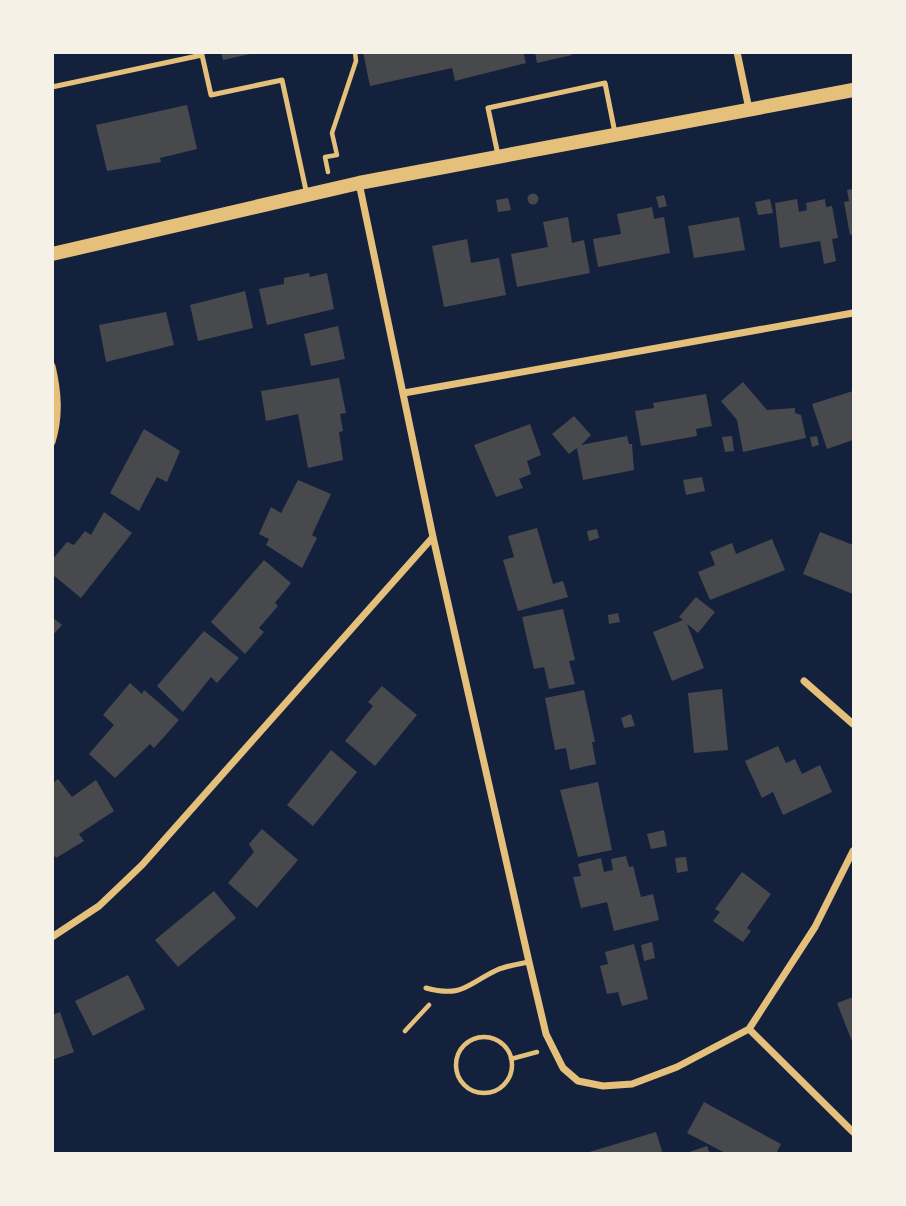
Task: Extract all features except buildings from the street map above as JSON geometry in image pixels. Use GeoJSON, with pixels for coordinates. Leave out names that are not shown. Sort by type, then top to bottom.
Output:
{"type":"FeatureCollection","features":[{"type":"Feature","properties":{"kind":"main road"},"geometry":{"type":"LineString","coordinates":[[52,254],[359,183],[615,132],[853,90]]}},
{"type":"Feature","properties":{"kind":"street"},"geometry":{"type":"LineString","coordinates":[[737,52],[749,109]]}},
{"type":"Feature","properties":{"kind":"street"},"geometry":{"type":"LineString","coordinates":[[359,183],[433,537],[529,962],[551,1048],[563,1068],[578,1081],[603,1086],[632,1084],[696,1058],[749,1029],[814,928],[853,851]]}},
{"type":"Feature","properties":{"kind":"street"},"geometry":{"type":"LineString","coordinates":[[404,393],[853,313]]}},
{"type":"Feature","properties":{"kind":"street"},"geometry":{"type":"LineString","coordinates":[[52,366],[58,397],[58,424],[52,442]]}},
{"type":"Feature","properties":{"kind":"street"},"geometry":{"type":"LineString","coordinates":[[52,937],[99,906],[142,865],[433,537]]}},
{"type":"Feature","properties":{"kind":"street"},"geometry":{"type":"LineString","coordinates":[[804,681],[853,724]]}},
{"type":"Feature","properties":{"kind":"street"},"geometry":{"type":"LineString","coordinates":[[749,1029],[853,1132]]}},
{"type":"Feature","properties":{"kind":"lane"},"geometry":{"type":"LineString","coordinates":[[52,87],[202,55],[211,95],[282,80],[307,195]]}},
{"type":"Feature","properties":{"kind":"lane"},"geometry":{"type":"LineString","coordinates":[[498,156],[488,108],[605,83],[615,132]]}},
{"type":"Feature","properties":{"kind":"lane"},"geometry":{"type":"LineString","coordinates":[[426,988],[442,992],[460,991],[497,970],[529,962]]}},
{"type":"Feature","properties":{"kind":"path"},"geometry":{"type":"LineString","coordinates":[[332,190],[325,157],[337,155],[332,133],[356,61],[355,52]]}},
{"type":"Feature","properties":{"kind":"path"},"geometry":{"type":"LineString","coordinates":[[405,1031],[430,1003]]}},
{"type":"Feature","properties":{"kind":"path"},"geometry":{"type":"LineString","coordinates":[[482,1037],[504,1045],[511,1059],[506,1082],[486,1093],[470,1090],[456,1071],[461,1048],[482,1037]]}},
{"type":"Feature","properties":{"kind":"path"},"geometry":{"type":"LineString","coordinates":[[511,1059],[551,1048]]}}]}
